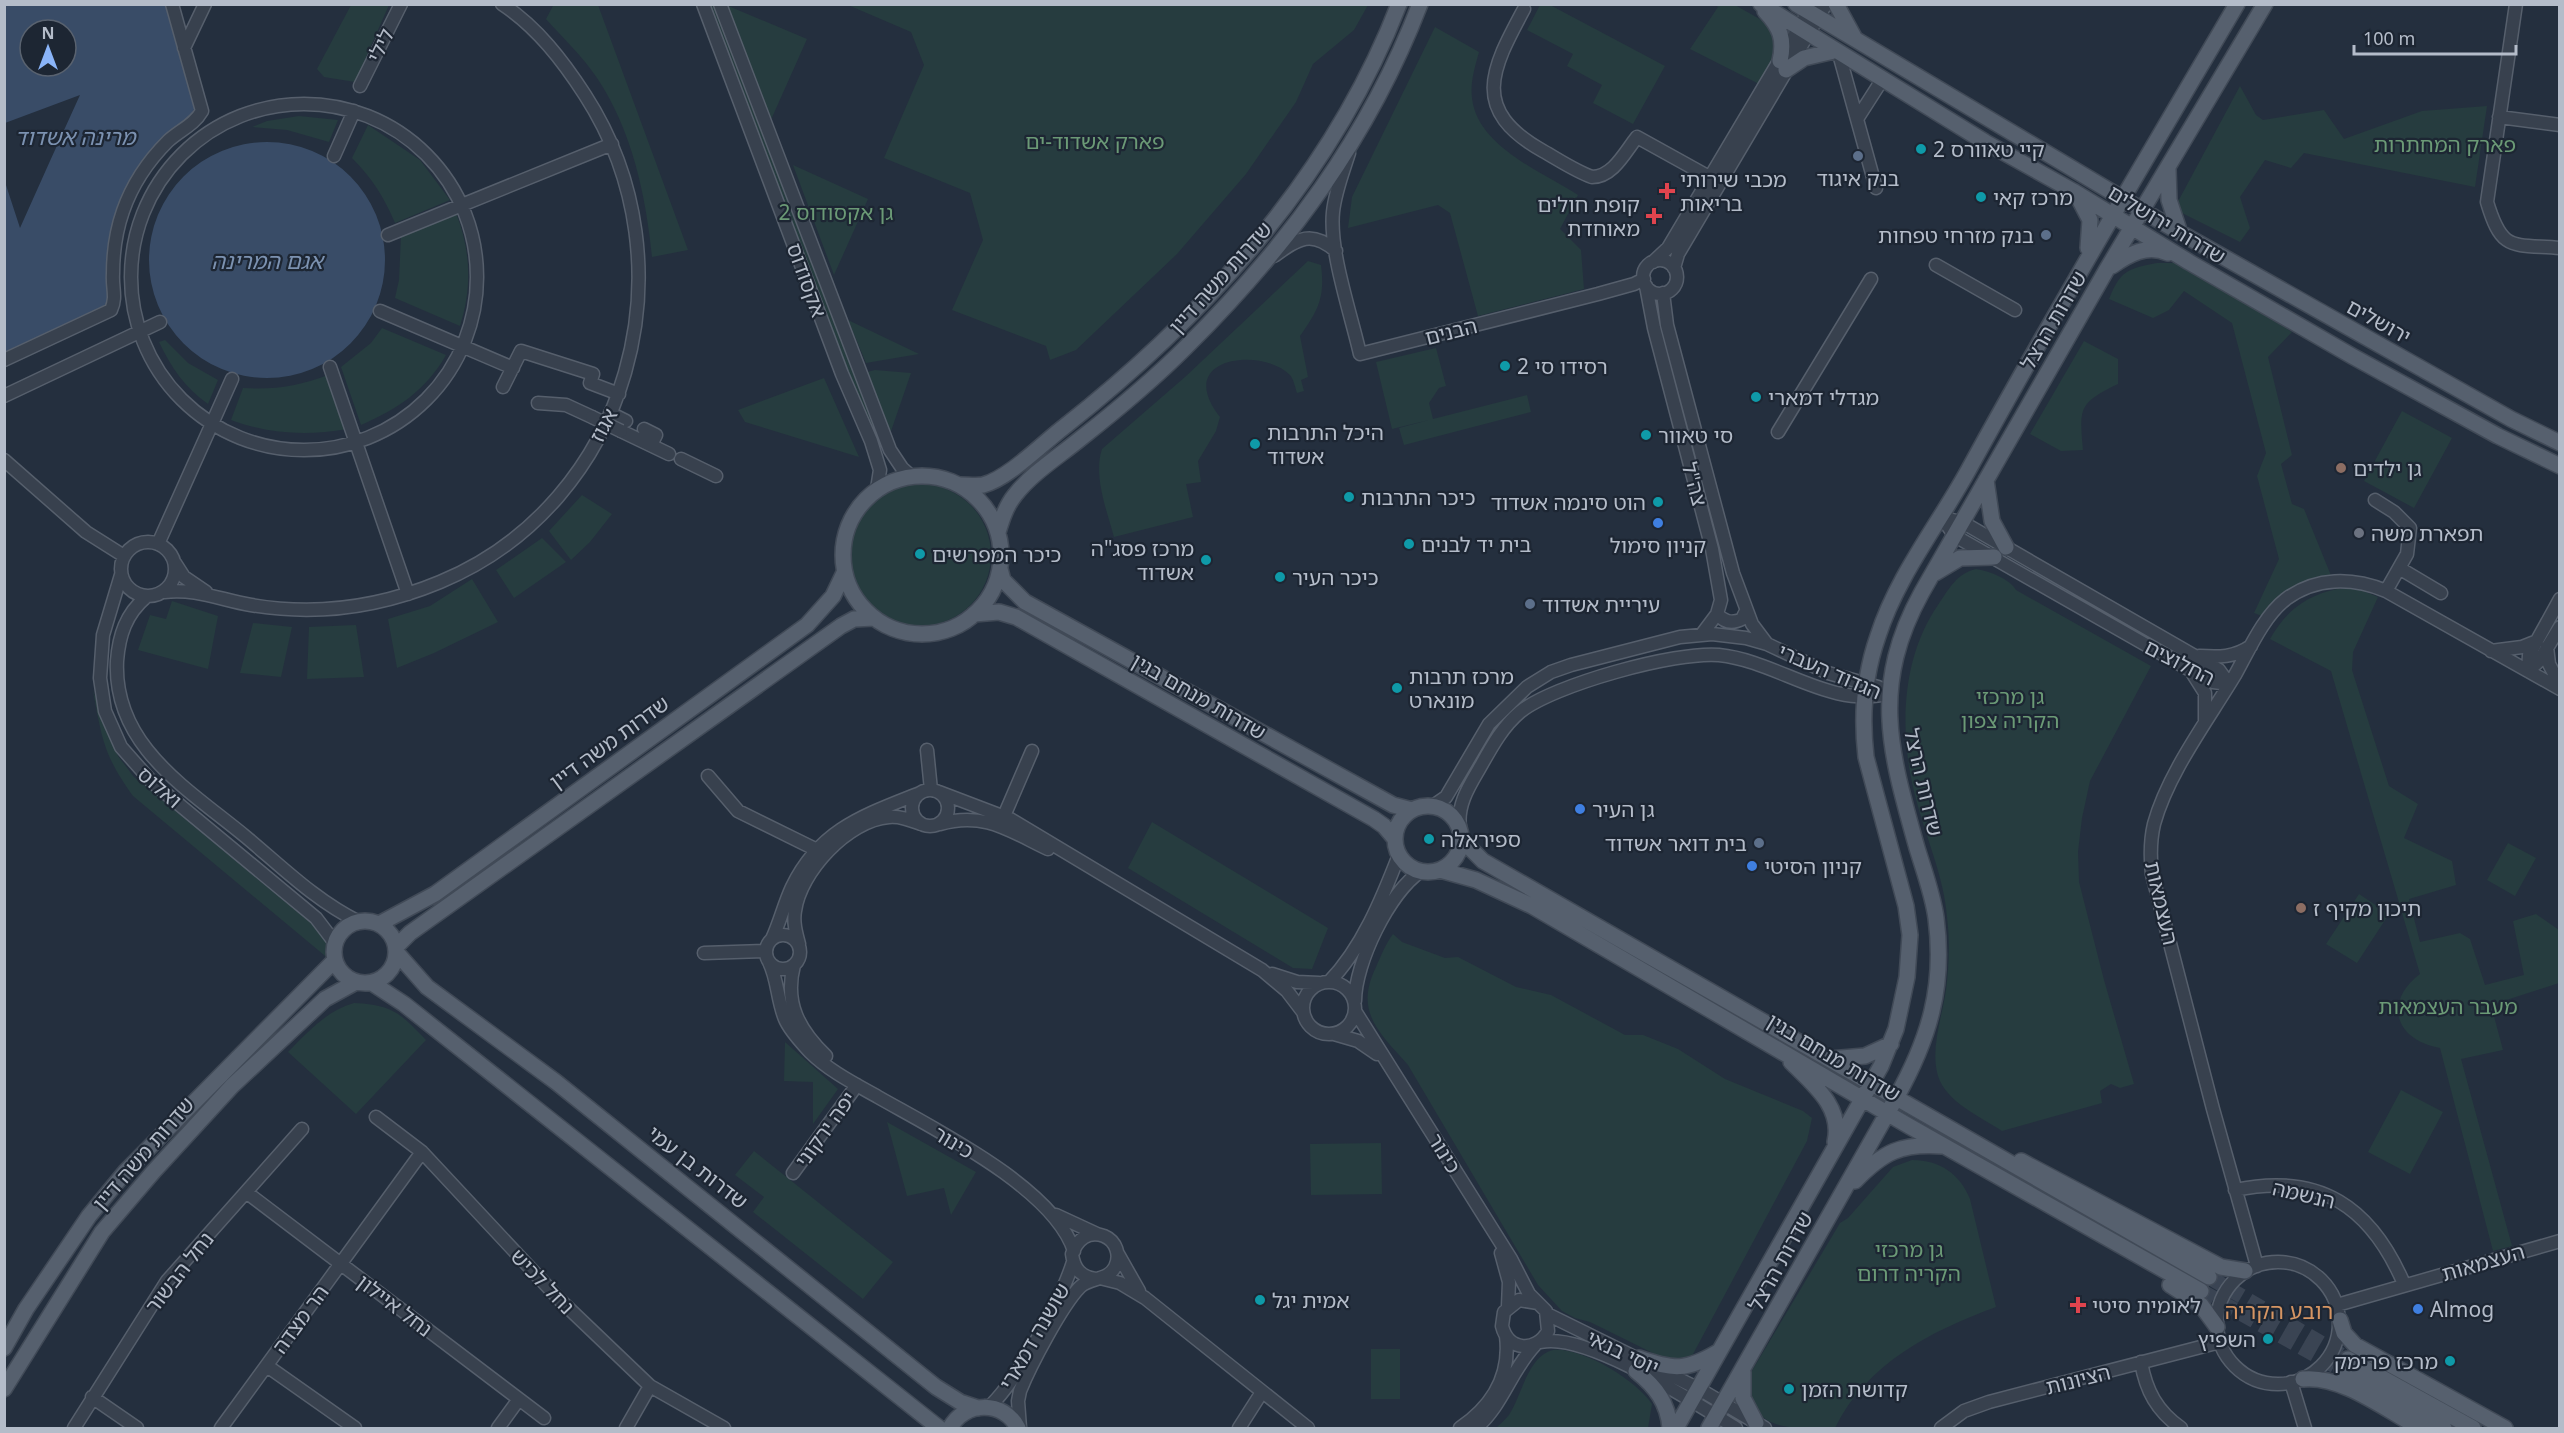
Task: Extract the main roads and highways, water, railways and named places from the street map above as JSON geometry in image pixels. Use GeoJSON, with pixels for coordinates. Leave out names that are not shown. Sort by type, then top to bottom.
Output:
{"type":"FeatureCollection","features":[{"type":"Feature","properties":{"kind":"main road","name":"שדרות משה דיין"},"geometry":{"type":"LineString","coordinates":[[961,485],[985,484],[1021,461],[1110,390],[1172,333],[1200,303],[1271,223],[1324,152],[1378,56],[1399,4]]}},
{"type":"Feature","properties":{"kind":"main road","name":"שדרות משה דיין"},"geometry":{"type":"LineString","coordinates":[[998,532],[1005,510],[1023,486],[1123,405],[1186,347],[1263,263],[1314,200],[1350,149],[1396,64],[1420,4]]}},
{"type":"Feature","properties":{"kind":"main road"},"geometry":{"type":"LineString","coordinates":[[1760,4],[1780,30],[1783,39],[1783,66],[1804,58],[1836,52]]}},
{"type":"Feature","properties":{"kind":"main road","name":"שדרות ירושלים"},"geometry":{"type":"LineString","coordinates":[[1760,4],[1985,142],[2073,191],[2189,262],[2425,396],[2559,466]]}},
{"type":"Feature","properties":{"kind":"main road"},"geometry":{"type":"LineString","coordinates":[[1836,4],[1856,39]]}},
{"type":"Feature","properties":{"kind":"main road","name":"שדרות הרצל"},"geometry":{"type":"LineString","coordinates":[[1676,1428],[1891,1044],[1907,977],[1909,929],[1866,757],[1865,691],[1877,637],[1888,609],[1942,518],[2121,198],[2237,4]]}},
{"type":"Feature","properties":{"kind":"main road","name":"שדרות הרצל"},"geometry":{"type":"LineString","coordinates":[[1716,1416],[1896,1098],[1918,1057],[1930,1023],[1938,941],[1932,898],[1891,753],[1888,720],[1895,661],[1904,630],[1932,575],[2107,269],[2265,4]]}},
{"type":"Feature","properties":{"kind":"main road","name":"שדרות ירושלים"},"geometry":{"type":"LineString","coordinates":[[1812,8],[1856,39],[2180,233]]}},
{"type":"Feature","properties":{"kind":"main road"},"geometry":{"type":"LineString","coordinates":[[2169,165],[2169,200],[2180,233]]}},
{"type":"Feature","properties":{"kind":"main road"},"geometry":{"type":"LineString","coordinates":[[2073,191],[2085,206],[2091,220],[2091,238],[2085,261]]}},
{"type":"Feature","properties":{"kind":"main road","name":"ירושלים"},"geometry":{"type":"LineString","coordinates":[[2180,233],[2501,414],[2559,443]]}},
{"type":"Feature","properties":{"kind":"main road"},"geometry":{"type":"LineString","coordinates":[[2107,269],[2127,255],[2150,249],[2163,251],[2189,262]]}},
{"type":"Feature","properties":{"kind":"main road"},"geometry":{"type":"LineString","coordinates":[[911,476],[928,476],[961,485],[984,506],[998,532],[1000,569],[986,601],[974,614],[947,630],[924,633],[901,631],[874,618],[855,598],[844,573],[842,557],[848,526],[865,499],[893,480],[911,476]]}},
{"type":"Feature","properties":{"kind":"main road"},"geometry":{"type":"LineString","coordinates":[[1932,575],[1960,558],[2000,552],[1992,521],[1986,480]]}},
{"type":"Feature","properties":{"kind":"main road","name":"שדרות מנחם בגין"},"geometry":{"type":"LineString","coordinates":[[1000,569],[1010,589],[1024,602],[1393,805],[1412,810]]}},
{"type":"Feature","properties":{"kind":"main road","name":"שדרות משה דיין"},"geometry":{"type":"LineString","coordinates":[[379,924],[435,894],[807,624],[828,603],[844,573]]}},
{"type":"Feature","properties":{"kind":"main road","name":"שדרות מנחם בגין"},"geometry":{"type":"LineString","coordinates":[[974,614],[999,612],[1016,617],[1374,819],[1384,826],[1395,839]]}},
{"type":"Feature","properties":{"kind":"main road","name":"שדרות משה דיין"},"geometry":{"type":"LineString","coordinates":[[372,983],[390,972],[396,950],[410,933],[840,626],[854,619],[874,618]]}},
{"type":"Feature","properties":{"kind":"main road"},"geometry":{"type":"LineString","coordinates":[[1433,806],[1449,813],[1461,834],[1455,858],[1440,870],[1421,872],[1408,866],[1399,855],[1395,839],[1399,822],[1412,810],[1433,806]]}},
{"type":"Feature","properties":{"kind":"main road","name":"שדרות מנחם בגין"},"geometry":{"type":"LineString","coordinates":[[1440,870],[1476,880],[1532,906],[1945,1146],[2205,1284],[1979,1145],[1483,861],[1461,834]]}},
{"type":"Feature","properties":{"kind":"main road"},"geometry":{"type":"LineString","coordinates":[[396,950],[390,934],[379,924],[359,922],[344,929],[335,943],[335,960],[342,974],[356,982],[372,983],[413,1011],[939,1428]]}},
{"type":"Feature","properties":{"kind":"main road","name":"שדרות בן עמי"},"geometry":{"type":"LineString","coordinates":[[396,950],[427,987],[556,1082],[936,1387],[960,1402],[1008,1416],[1019,1428]]}},
{"type":"Feature","properties":{"kind":"main road","name":"שדרות משה דיין"},"geometry":{"type":"LineString","coordinates":[[4,1348],[26,1309],[76,1235],[118,1180],[156,1138],[335,960]]}},
{"type":"Feature","properties":{"kind":"main road","name":"שדרות משה דיין"},"geometry":{"type":"LineString","coordinates":[[4,1389],[102,1232],[167,1155],[232,1086],[325,999],[356,982]]}},
{"type":"Feature","properties":{"kind":"main road"},"geometry":{"type":"LineString","coordinates":[[1827,1059],[1857,1058],[1891,1044]]}},
{"type":"Feature","properties":{"kind":"main road"},"geometry":{"type":"LineString","coordinates":[[1776,1047],[1830,1104],[1836,1129],[1833,1149]]}},
{"type":"Feature","properties":{"kind":"main road"},"geometry":{"type":"LineString","coordinates":[[1979,1145],[2048,1173],[2221,1267],[2251,1268]]}},
{"type":"Feature","properties":{"kind":"main road"},"geometry":{"type":"LineString","coordinates":[[1842,1193],[1884,1155],[1904,1147],[1945,1146]]}},
{"type":"Feature","properties":{"kind":"main road"},"geometry":{"type":"LineString","coordinates":[[2003,1178],[2050,1216],[2201,1305],[2219,1334]]}},
{"type":"Feature","properties":{"kind":"main road"},"geometry":{"type":"LineString","coordinates":[[2338,1313],[2344,1333],[2355,1345],[2505,1428]]}},
{"type":"Feature","properties":{"kind":"main road"},"geometry":{"type":"LineString","coordinates":[[1670,1428],[1669,1413],[1662,1398],[1638,1365],[1679,1368],[1702,1362],[1721,1350]]}},
{"type":"Feature","properties":{"kind":"main road"},"geometry":{"type":"LineString","coordinates":[[2444,1428],[2345,1365],[2474,1428]]}},
{"type":"Feature","properties":{"kind":"main road"},"geometry":{"type":"LineString","coordinates":[[1743,1369],[1743,1398],[1760,1426]]}},
{"type":"Feature","properties":{"kind":"main road"},"geometry":{"type":"LineString","coordinates":[[2297,1381],[2320,1377],[2336,1382],[2420,1428]]}},
{"type":"Feature","properties":{"kind":"main road"},"geometry":{"type":"LineString","coordinates":[[950,1428],[958,1417],[983,1407]]}},
{"type":"Feature","properties":{"kind":"water","name":"מרינה אשדוד"},"geometry":{"type":"Polygon","coordinates":[[[4,5],[166,5],[195,107],[190,118],[179,126],[113,227],[108,254],[110,299],[106,308],[4,354],[4,5]]]}},
{"type":"Feature","properties":{"kind":"water","name":"אגם המרינה"},"geometry":{"type":"Polygon","coordinates":[[[267,142],[312,151],[342,169],[358,185],[371,205],[380,226],[385,260],[376,305],[358,335],[342,351],[322,364],[301,373],[267,378],[222,369],[192,351],[176,335],[163,315],[154,294],[149,260],[158,215],[176,185],[192,169],[212,156],[233,147],[267,142]]]}},
{"type":"Feature","properties":{"kind":"tunnel"},"geometry":{"type":"LineString","coordinates":[[2209,1277],[2348,1359]]}},
{"type":"Feature","properties":{"kind":"tunnel"},"geometry":{"type":"LineString","coordinates":[[2201,1291],[2342,1370]]}},
{"type":"Feature","properties":{"kind":"place","name":"קיי טאוורס 2"},"geometry":{"type":"Point","coordinates":[1921,149]}},
{"type":"Feature","properties":{"kind":"place","name":"בנק איגוד"},"geometry":{"type":"Point","coordinates":[1858,156]}},
{"type":"Feature","properties":{"kind":"place","name":"מכבי שירותי בריאות"},"geometry":{"type":"Point","coordinates":[1667,191]}},
{"type":"Feature","properties":{"kind":"place","name":"מרכז קאי"},"geometry":{"type":"Point","coordinates":[1981,197]}},
{"type":"Feature","properties":{"kind":"place","name":"קופת חולים מאוחדת"},"geometry":{"type":"Point","coordinates":[1654,216]}},
{"type":"Feature","properties":{"kind":"place","name":"בנק מזרחי טפחות"},"geometry":{"type":"Point","coordinates":[2046,235]}},
{"type":"Feature","properties":{"kind":"place","name":"רסידו סי 2"},"geometry":{"type":"Point","coordinates":[1505,366]}},
{"type":"Feature","properties":{"kind":"place","name":"מגדלי דמארי"},"geometry":{"type":"Point","coordinates":[1756,397]}},
{"type":"Feature","properties":{"kind":"place","name":"סי טאוור"},"geometry":{"type":"Point","coordinates":[1646,435]}},
{"type":"Feature","properties":{"kind":"place","name":"היכל התרבות אשדוד"},"geometry":{"type":"Point","coordinates":[1255,444]}},
{"type":"Feature","properties":{"kind":"place","name":"גן ילדים"},"geometry":{"type":"Point","coordinates":[2341,468]}},
{"type":"Feature","properties":{"kind":"place","name":"כיכר התרבות"},"geometry":{"type":"Point","coordinates":[1349,497]}},
{"type":"Feature","properties":{"kind":"place","name":"הוט סינמה אשדוד"},"geometry":{"type":"Point","coordinates":[1658,502]}},
{"type":"Feature","properties":{"kind":"place","name":"קניון סימול"},"geometry":{"type":"Point","coordinates":[1658,523]}},
{"type":"Feature","properties":{"kind":"place","name":"תפארת משה"},"geometry":{"type":"Point","coordinates":[2359,533]}},
{"type":"Feature","properties":{"kind":"place","name":"בית יד לבנים"},"geometry":{"type":"Point","coordinates":[1409,544]}},
{"type":"Feature","properties":{"kind":"place","name":"כיכר המפרשים"},"geometry":{"type":"Point","coordinates":[920,554]}},
{"type":"Feature","properties":{"kind":"place","name":"מרכז פסג\"ה אשדוד"},"geometry":{"type":"Point","coordinates":[1206,560]}},
{"type":"Feature","properties":{"kind":"place","name":"כיכר העיר"},"geometry":{"type":"Point","coordinates":[1280,577]}},
{"type":"Feature","properties":{"kind":"place","name":"עיריית אשדוד"},"geometry":{"type":"Point","coordinates":[1530,604]}},
{"type":"Feature","properties":{"kind":"place","name":"מרכז תרבות מונארט"},"geometry":{"type":"Point","coordinates":[1397,688]}},
{"type":"Feature","properties":{"kind":"place","name":"גן העיר"},"geometry":{"type":"Point","coordinates":[1580,809]}},
{"type":"Feature","properties":{"kind":"place","name":"ספיראלה"},"geometry":{"type":"Point","coordinates":[1429,839]}},
{"type":"Feature","properties":{"kind":"place","name":"בית דואר אשדוד"},"geometry":{"type":"Point","coordinates":[1759,843]}},
{"type":"Feature","properties":{"kind":"place","name":"קניון הסיטי"},"geometry":{"type":"Point","coordinates":[1752,866]}},
{"type":"Feature","properties":{"kind":"place","name":"תיכון מקיף ז"},"geometry":{"type":"Point","coordinates":[2301,908]}},
{"type":"Feature","properties":{"kind":"place","name":"אמית יגל"},"geometry":{"type":"Point","coordinates":[1260,1300]}},
{"type":"Feature","properties":{"kind":"place","name":"לאומית סיטי"},"geometry":{"type":"Point","coordinates":[2078,1305]}},
{"type":"Feature","properties":{"kind":"place","name":"Almog"},"geometry":{"type":"Point","coordinates":[2418,1309]}},
{"type":"Feature","properties":{"kind":"place","name":"השפיץ"},"geometry":{"type":"Point","coordinates":[2268,1339]}},
{"type":"Feature","properties":{"kind":"place","name":"מרכז פרימק"},"geometry":{"type":"Point","coordinates":[2450,1361]}},
{"type":"Feature","properties":{"kind":"place","name":"קדושת הזמן"},"geometry":{"type":"Point","coordinates":[1789,1389]}},
{"type":"Feature","properties":{"kind":"district","name":"רובע הקריה"},"geometry":{"type":"Point","coordinates":[2279,1310]}},
{"type":"Feature","properties":{"kind":"park label","name":"פארק אשדוד-ים"},"geometry":{"type":"Point","coordinates":[1095,141]}},
{"type":"Feature","properties":{"kind":"park label","name":"פארק המחתרות"},"geometry":{"type":"Point","coordinates":[2445,144]}},
{"type":"Feature","properties":{"kind":"park label","name":"גן אקסודוס 2"},"geometry":{"type":"Point","coordinates":[836,212]}},
{"type":"Feature","properties":{"kind":"park label","name":"גן מרכזי הקריה צפון"},"geometry":{"type":"Point","coordinates":[2010,708]}},
{"type":"Feature","properties":{"kind":"park label","name":"מעבר העצמאות"},"geometry":{"type":"Point","coordinates":[2448,1006]}},
{"type":"Feature","properties":{"kind":"park label","name":"גן מרכזי הקריה דרום"},"geometry":{"type":"Point","coordinates":[1909,1261]}}]}
